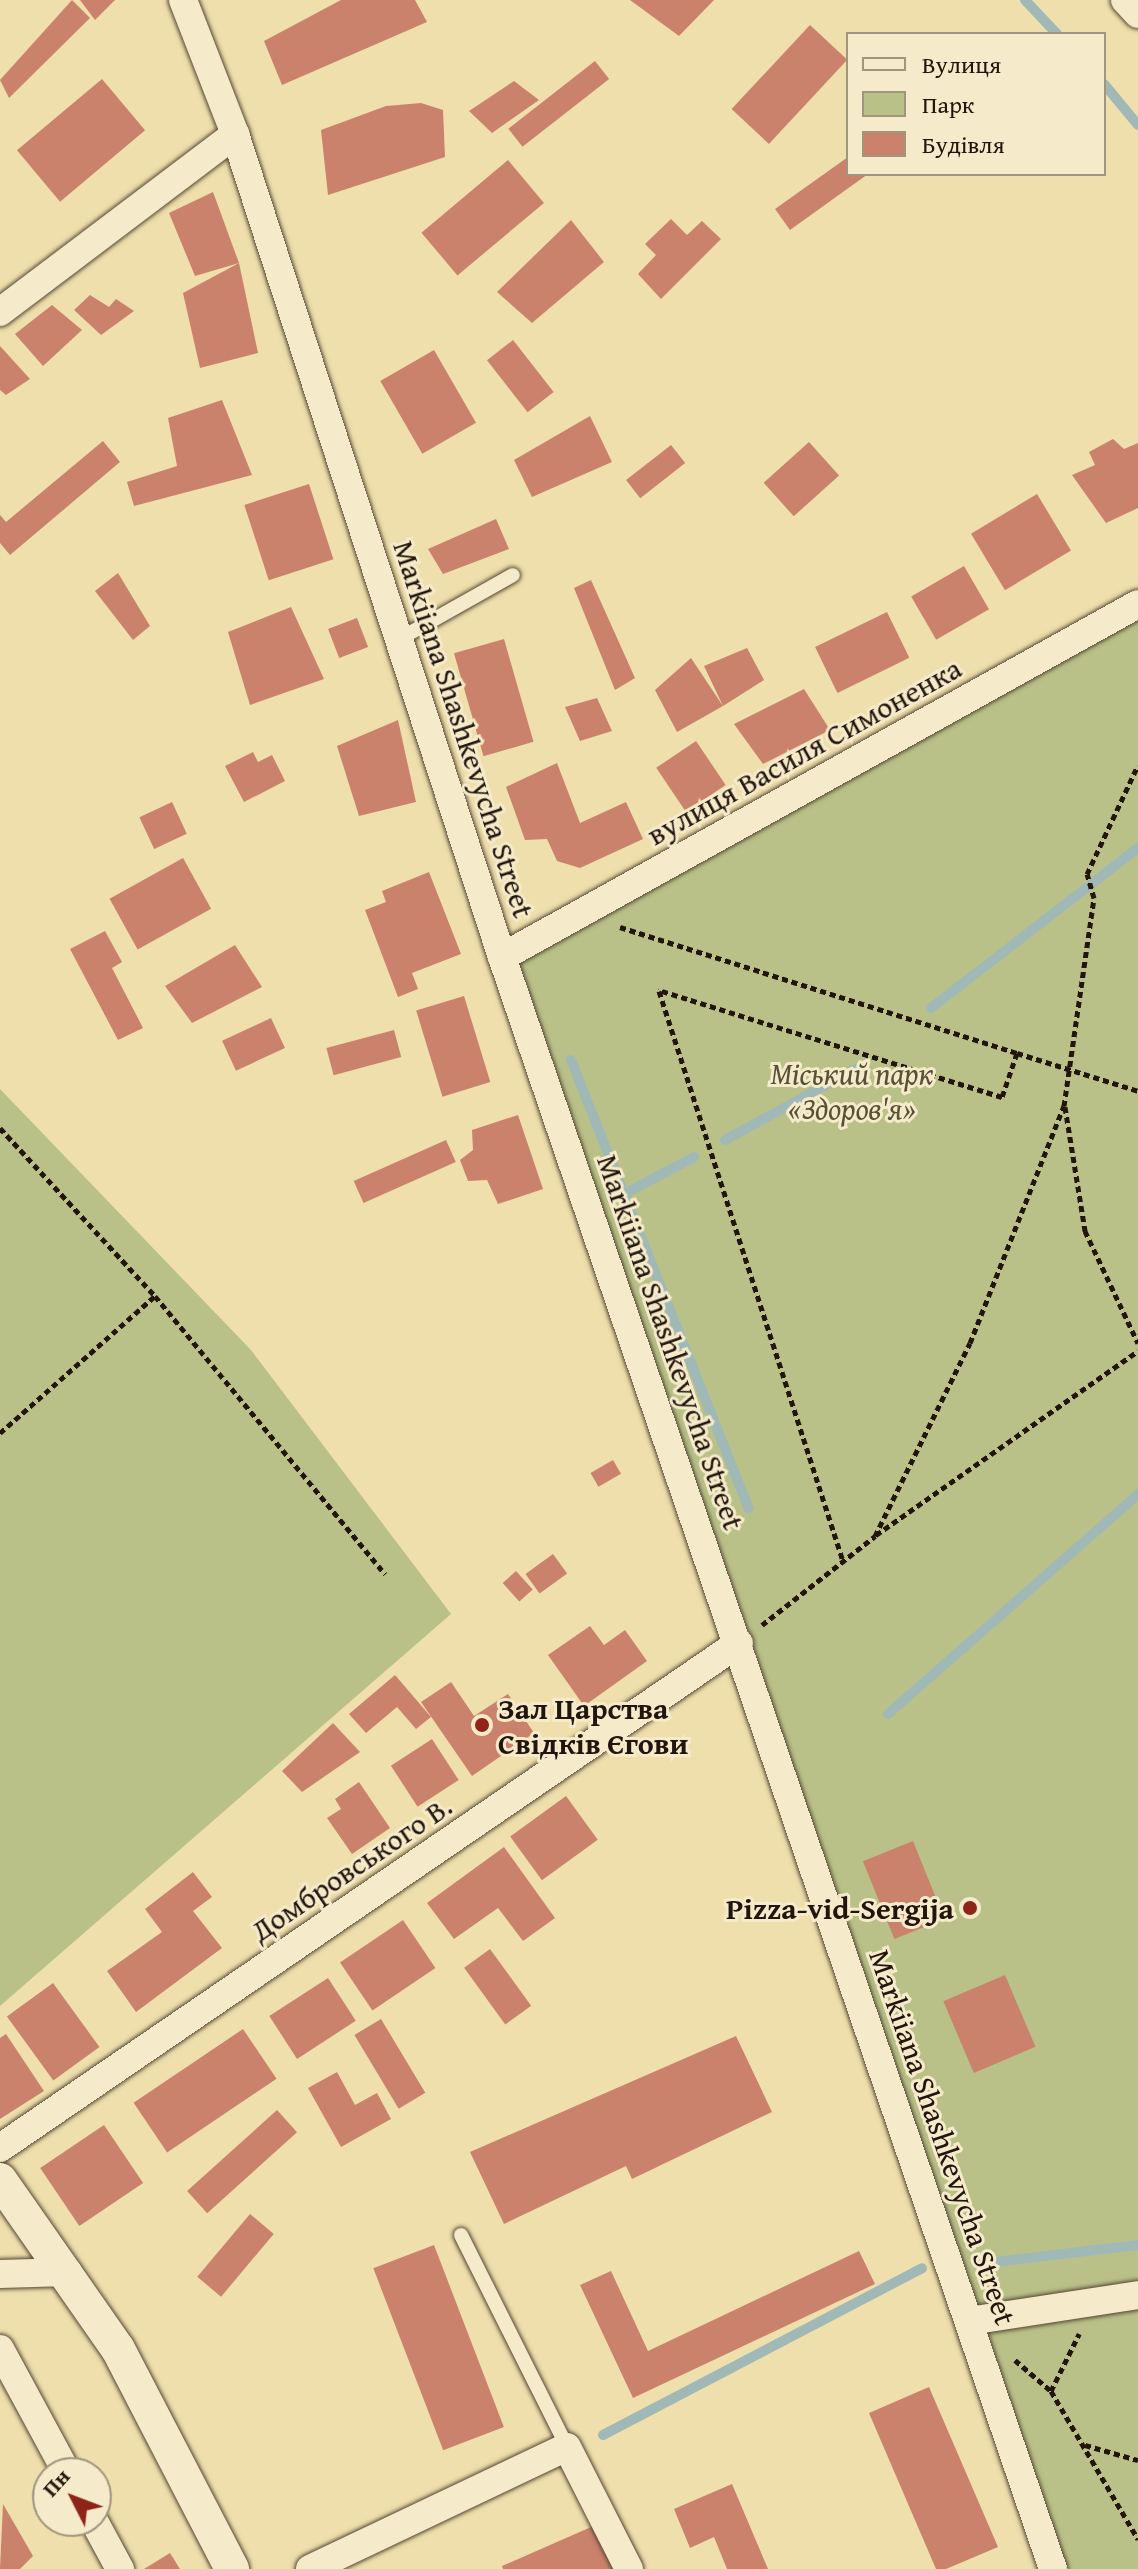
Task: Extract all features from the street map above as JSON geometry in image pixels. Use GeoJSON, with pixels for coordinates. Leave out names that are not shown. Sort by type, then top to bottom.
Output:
{"type":"FeatureCollection","features":[{"type":"Feature","properties":{"kind":"street","name":"Markiiana Shashkevycha Street"},"geometry":{"type":"LineString","coordinates":[[183,0],[235,134],[403,637],[502,957],[1053,2569]]}},
{"type":"Feature","properties":{"kind":"street"},"geometry":{"type":"LineString","coordinates":[[1125,0],[1138,14]]}},
{"type":"Feature","properties":{"kind":"street"},"geometry":{"type":"LineString","coordinates":[[0,312],[235,134]]}},
{"type":"Feature","properties":{"kind":"street","name":"вулиця Василя Симоненка"},"geometry":{"type":"LineString","coordinates":[[502,957],[1138,604]]}},
{"type":"Feature","properties":{"kind":"street","name":"Домбровського В."},"geometry":{"type":"LineString","coordinates":[[0,2148],[739,1643]]}},
{"type":"Feature","properties":{"kind":"street"},"geometry":{"type":"LineString","coordinates":[[0,2180],[68,2272],[118,2349],[232,2569]]}},
{"type":"Feature","properties":{"kind":"street"},"geometry":{"type":"LineString","coordinates":[[0,2274],[68,2272]]}},
{"type":"Feature","properties":{"kind":"street"},"geometry":{"type":"LineString","coordinates":[[969,2321],[1138,2295]]}},
{"type":"Feature","properties":{"kind":"street"},"geometry":{"type":"LineString","coordinates":[[0,2349],[58,2457]]}},
{"type":"Feature","properties":{"kind":"street"},"geometry":{"type":"LineString","coordinates":[[310,2569],[567,2447],[629,2569]]}},
{"type":"Feature","properties":{"kind":"street"},"geometry":{"type":"LineString","coordinates":[[103,2537],[120,2569]]}},
{"type":"Feature","properties":{"kind":"lane"},"geometry":{"type":"LineString","coordinates":[[403,637],[513,575]]}},
{"type":"Feature","properties":{"kind":"lane"},"geometry":{"type":"LineString","coordinates":[[461,2235],[567,2447]]}},
{"type":"Feature","properties":{"kind":"path"},"geometry":{"type":"LineString","coordinates":[[1138,765],[1087,874],[1094,898],[1065,1067],[1064,1106],[1085,1231],[1138,1343]]}},
{"type":"Feature","properties":{"kind":"path"},"geometry":{"type":"LineString","coordinates":[[580,914],[1138,1091]]}},
{"type":"Feature","properties":{"kind":"path"},"geometry":{"type":"LineString","coordinates":[[843,1561],[658,990],[1002,1097],[1017,1053]]}},
{"type":"Feature","properties":{"kind":"path"},"geometry":{"type":"LineString","coordinates":[[875,1536],[970,1343],[1064,1106]]}},
{"type":"Feature","properties":{"kind":"path"},"geometry":{"type":"LineString","coordinates":[[0,1128],[155,1296],[385,1574]]}},
{"type":"Feature","properties":{"kind":"path"},"geometry":{"type":"LineString","coordinates":[[0,1433],[155,1296]]}},
{"type":"Feature","properties":{"kind":"path"},"geometry":{"type":"LineString","coordinates":[[739,1643],[875,1536],[1138,1351]]}},
{"type":"Feature","properties":{"kind":"path"},"geometry":{"type":"LineString","coordinates":[[1051,2391],[1094,2302]]}},
{"type":"Feature","properties":{"kind":"path"},"geometry":{"type":"LineString","coordinates":[[969,2321],[1051,2391],[1138,2539]]}},
{"type":"Feature","properties":{"kind":"path"},"geometry":{"type":"LineString","coordinates":[[1083,2445],[1138,2460]]}},
{"type":"Feature","properties":{"kind":"green space","name":"Міський парк «Здоров'я»"},"geometry":{"type":"Polygon","coordinates":[[[1138,598],[1138,2569],[1053,2569],[502,957],[1138,598]]]}},
{"type":"Feature","properties":{"kind":"green space"},"geometry":{"type":"Polygon","coordinates":[[[0,1089],[251,1350],[451,1614],[0,2006],[0,1089]]]}},
{"type":"Feature","properties":{"kind":"building"},"geometry":{"type":"Polygon","coordinates":[[[72,0],[90,18],[9,98],[0,80],[72,0]]]}},
{"type":"Feature","properties":{"kind":"building"},"geometry":{"type":"Polygon","coordinates":[[[80,0],[115,0],[95,20],[80,0]]]}},
{"type":"Feature","properties":{"kind":"building"},"geometry":{"type":"Polygon","coordinates":[[[341,0],[415,0],[427,22],[282,85],[264,41],[341,0]]]}},
{"type":"Feature","properties":{"kind":"building"},"geometry":{"type":"Polygon","coordinates":[[[630,0],[714,0],[679,36],[630,0]]]}},
{"type":"Feature","properties":{"kind":"building"},"geometry":{"type":"Polygon","coordinates":[[[810,25],[846,61],[769,144],[732,109],[810,25]]]}},
{"type":"Feature","properties":{"kind":"building"},"geometry":{"type":"Polygon","coordinates":[[[595,61],[609,79],[522,147],[508,129],[595,61]]]}},
{"type":"Feature","properties":{"kind":"building"},"geometry":{"type":"Polygon","coordinates":[[[102,79],[145,130],[60,202],[17,150],[102,79]]]}},
{"type":"Feature","properties":{"kind":"building"},"geometry":{"type":"Polygon","coordinates":[[[514,81],[539,100],[492,133],[469,111],[514,81]]]}},
{"type":"Feature","properties":{"kind":"building"},"geometry":{"type":"Polygon","coordinates":[[[421,103],[443,110],[445,157],[328,195],[321,130],[386,106],[421,103]]]}},
{"type":"Feature","properties":{"kind":"building"},"geometry":{"type":"Polygon","coordinates":[[[846,158],[846,176],[865,176],[790,230],[775,209],[846,158]]]}},
{"type":"Feature","properties":{"kind":"building"},"geometry":{"type":"Polygon","coordinates":[[[508,160],[544,203],[457,276],[421,233],[508,160]]]}},
{"type":"Feature","properties":{"kind":"building"},"geometry":{"type":"Polygon","coordinates":[[[213,192],[239,263],[195,276],[169,213],[213,192]]]}},
{"type":"Feature","properties":{"kind":"building"},"geometry":{"type":"Polygon","coordinates":[[[671,219],[687,235],[702,221],[721,239],[661,299],[638,274],[656,255],[645,244],[671,219]]]}},
{"type":"Feature","properties":{"kind":"building"},"geometry":{"type":"Polygon","coordinates":[[[571,220],[604,262],[532,323],[497,292],[571,220]]]}},
{"type":"Feature","properties":{"kind":"building"},"geometry":{"type":"Polygon","coordinates":[[[239,263],[258,353],[200,368],[183,293],[239,263]]]}},
{"type":"Feature","properties":{"kind":"building"},"geometry":{"type":"Polygon","coordinates":[[[90,295],[109,307],[116,299],[134,311],[101,335],[74,310],[90,295]]]}},
{"type":"Feature","properties":{"kind":"building"},"geometry":{"type":"Polygon","coordinates":[[[52,305],[82,330],[43,366],[15,334],[52,305]]]}},
{"type":"Feature","properties":{"kind":"building"},"geometry":{"type":"Polygon","coordinates":[[[513,340],[554,392],[528,412],[487,360],[513,340]]]}},
{"type":"Feature","properties":{"kind":"building"},"geometry":{"type":"Polygon","coordinates":[[[0,346],[30,379],[6,395],[0,390],[0,346]]]}},
{"type":"Feature","properties":{"kind":"building"},"geometry":{"type":"Polygon","coordinates":[[[434,350],[476,423],[422,454],[380,381],[434,350]]]}},
{"type":"Feature","properties":{"kind":"building"},"geometry":{"type":"Polygon","coordinates":[[[222,400],[252,475],[134,506],[127,482],[177,466],[168,418],[222,400]]]}},
{"type":"Feature","properties":{"kind":"building"},"geometry":{"type":"Polygon","coordinates":[[[590,416],[612,462],[532,497],[514,460],[590,416]]]}},
{"type":"Feature","properties":{"kind":"building"},"geometry":{"type":"Polygon","coordinates":[[[1113,439],[1124,449],[1138,443],[1138,508],[1106,523],[1072,475],[1095,465],[1089,452],[1113,439]]]}},
{"type":"Feature","properties":{"kind":"building"},"geometry":{"type":"Polygon","coordinates":[[[103,441],[120,462],[10,555],[0,543],[0,515],[6,522],[103,441]]]}},
{"type":"Feature","properties":{"kind":"building"},"geometry":{"type":"Polygon","coordinates":[[[809,442],[839,475],[794,516],[764,483],[809,442]]]}},
{"type":"Feature","properties":{"kind":"building"},"geometry":{"type":"Polygon","coordinates":[[[671,445],[685,463],[640,498],[626,480],[671,445]]]}},
{"type":"Feature","properties":{"kind":"building"},"geometry":{"type":"Polygon","coordinates":[[[309,484],[333,559],[269,580],[244,505],[309,484]]]}},
{"type":"Feature","properties":{"kind":"building"},"geometry":{"type":"Polygon","coordinates":[[[1037,494],[1071,551],[1005,590],[971,534],[1037,494]]]}},
{"type":"Feature","properties":{"kind":"building"},"geometry":{"type":"Polygon","coordinates":[[[496,519],[509,549],[443,574],[428,549],[496,519]]]}},
{"type":"Feature","properties":{"kind":"building"},"geometry":{"type":"Polygon","coordinates":[[[964,566],[989,609],[936,640],[911,596],[964,566]]]}},
{"type":"Feature","properties":{"kind":"building"},"geometry":{"type":"Polygon","coordinates":[[[118,573],[150,626],[133,640],[95,591],[118,573]]]}},
{"type":"Feature","properties":{"kind":"building"},"geometry":{"type":"Polygon","coordinates":[[[591,580],[635,678],[615,690],[574,588],[591,580]]]}},
{"type":"Feature","properties":{"kind":"building"},"geometry":{"type":"Polygon","coordinates":[[[291,607],[324,679],[250,705],[228,632],[291,607]]]}},
{"type":"Feature","properties":{"kind":"building"},"geometry":{"type":"Polygon","coordinates":[[[887,612],[909,658],[837,693],[815,647],[887,612]]]}},
{"type":"Feature","properties":{"kind":"building"},"geometry":{"type":"Polygon","coordinates":[[[357,618],[368,647],[339,658],[328,629],[357,618]]]}},
{"type":"Feature","properties":{"kind":"building"},"geometry":{"type":"Polygon","coordinates":[[[504,639],[533,742],[484,756],[454,653],[504,639]]]}},
{"type":"Feature","properties":{"kind":"building"},"geometry":{"type":"Polygon","coordinates":[[[747,648],[764,680],[723,706],[704,666],[747,648]]]}},
{"type":"Feature","properties":{"kind":"building"},"geometry":{"type":"Polygon","coordinates":[[[691,658],[723,706],[677,732],[655,690],[691,658]]]}},
{"type":"Feature","properties":{"kind":"building"},"geometry":{"type":"Polygon","coordinates":[[[804,689],[830,730],[763,764],[734,724],[804,689]]]}},
{"type":"Feature","properties":{"kind":"building"},"geometry":{"type":"Polygon","coordinates":[[[597,698],[612,731],[580,741],[565,707],[597,698]]]}},
{"type":"Feature","properties":{"kind":"building"},"geometry":{"type":"Polygon","coordinates":[[[398,720],[416,802],[359,816],[337,746],[398,720]]]}},
{"type":"Feature","properties":{"kind":"building"},"geometry":{"type":"Polygon","coordinates":[[[696,741],[726,785],[686,812],[656,768],[696,741]]]}},
{"type":"Feature","properties":{"kind":"building"},"geometry":{"type":"Polygon","coordinates":[[[253,752],[258,762],[272,755],[285,781],[244,802],[225,766],[253,752]]]}},
{"type":"Feature","properties":{"kind":"building"},"geometry":{"type":"Polygon","coordinates":[[[557,763],[580,823],[626,802],[643,839],[580,868],[557,861],[547,839],[525,840],[506,787],[557,763]]]}},
{"type":"Feature","properties":{"kind":"building"},"geometry":{"type":"Polygon","coordinates":[[[172,802],[187,834],[154,849],[139,817],[172,802]]]}},
{"type":"Feature","properties":{"kind":"building"},"geometry":{"type":"Polygon","coordinates":[[[183,858],[211,909],[138,949],[110,899],[183,858]]]}},
{"type":"Feature","properties":{"kind":"building"},"geometry":{"type":"Polygon","coordinates":[[[429,872],[461,954],[412,973],[418,989],[398,997],[365,910],[386,902],[382,891],[429,872]]]}},
{"type":"Feature","properties":{"kind":"building"},"geometry":{"type":"Polygon","coordinates":[[[105,931],[122,962],[112,968],[143,1028],[118,1040],[70,949],[105,931]]]}},
{"type":"Feature","properties":{"kind":"building"},"geometry":{"type":"Polygon","coordinates":[[[235,945],[262,987],[192,1023],[165,986],[235,945]]]}},
{"type":"Feature","properties":{"kind":"building"},"geometry":{"type":"Polygon","coordinates":[[[464,996],[490,1082],[442,1097],[416,1011],[464,996]]]}},
{"type":"Feature","properties":{"kind":"building"},"geometry":{"type":"Polygon","coordinates":[[[271,1018],[285,1048],[236,1071],[222,1041],[271,1018]]]}},
{"type":"Feature","properties":{"kind":"building"},"geometry":{"type":"Polygon","coordinates":[[[394,1030],[401,1057],[334,1075],[326,1048],[394,1030]]]}},
{"type":"Feature","properties":{"kind":"building"},"geometry":{"type":"Polygon","coordinates":[[[518,1115],[543,1189],[498,1204],[487,1180],[468,1181],[460,1160],[473,1150],[472,1130],[518,1115]]]}},
{"type":"Feature","properties":{"kind":"building"},"geometry":{"type":"Polygon","coordinates":[[[446,1140],[456,1162],[363,1203],[354,1181],[446,1140]]]}},
{"type":"Feature","properties":{"kind":"building"},"geometry":{"type":"Polygon","coordinates":[[[613,1460],[621,1474],[598,1487],[590,1473],[613,1460]]]}},
{"type":"Feature","properties":{"kind":"building"},"geometry":{"type":"Polygon","coordinates":[[[553,1554],[567,1573],[540,1593],[525,1574],[553,1554]]]}},
{"type":"Feature","properties":{"kind":"building"},"geometry":{"type":"Polygon","coordinates":[[[516,1571],[533,1590],[519,1602],[503,1583],[516,1571]]]}},
{"type":"Feature","properties":{"kind":"building"},"geometry":{"type":"Polygon","coordinates":[[[590,1626],[604,1645],[625,1630],[647,1661],[584,1706],[548,1655],[590,1626]]]}},
{"type":"Feature","properties":{"kind":"building"},"geometry":{"type":"Polygon","coordinates":[[[395,1675],[431,1717],[416,1729],[397,1707],[366,1733],[349,1714],[395,1675]]]}},
{"type":"Feature","properties":{"kind":"building","name":"Зал Царства Свідків Єгови"},"geometry":{"type":"Polygon","coordinates":[[[451,1682],[474,1716],[508,1694],[534,1733],[472,1776],[421,1702],[451,1682]]]}},
{"type":"Feature","properties":{"kind":"building"},"geometry":{"type":"Polygon","coordinates":[[[333,1723],[360,1752],[302,1792],[282,1771],[333,1723]]]}},
{"type":"Feature","properties":{"kind":"building"},"geometry":{"type":"Polygon","coordinates":[[[432,1739],[459,1780],[418,1807],[391,1766],[432,1739]]]}},
{"type":"Feature","properties":{"kind":"building"},"geometry":{"type":"Polygon","coordinates":[[[359,1782],[390,1828],[352,1854],[327,1818],[341,1809],[335,1799],[359,1782]]]}},
{"type":"Feature","properties":{"kind":"building"},"geometry":{"type":"Polygon","coordinates":[[[566,1796],[598,1840],[542,1880],[510,1837],[566,1796]]]}},
{"type":"Feature","properties":{"kind":"building"},"geometry":{"type":"Polygon","coordinates":[[[913,1841],[944,1919],[894,1939],[863,1861],[913,1841]]]}},
{"type":"Feature","properties":{"kind":"building"},"geometry":{"type":"Polygon","coordinates":[[[504,1847],[555,1918],[523,1941],[498,1908],[454,1939],[427,1903],[504,1847]]]}},
{"type":"Feature","properties":{"kind":"building"},"geometry":{"type":"Polygon","coordinates":[[[193,1872],[212,1897],[193,1911],[222,1948],[136,2012],[107,1971],[162,1932],[145,1909],[193,1872]]]}},
{"type":"Feature","properties":{"kind":"building"},"geometry":{"type":"Polygon","coordinates":[[[403,1920],[435,1968],[372,2011],[340,1962],[403,1920]]]}},
{"type":"Feature","properties":{"kind":"building"},"geometry":{"type":"Polygon","coordinates":[[[490,1949],[531,2006],[505,2024],[464,1968],[490,1949]]]}},
{"type":"Feature","properties":{"kind":"building"},"geometry":{"type":"Polygon","coordinates":[[[1005,1975],[1035,2047],[974,2073],[943,2001],[1005,1975]]]}},
{"type":"Feature","properties":{"kind":"building"},"geometry":{"type":"Polygon","coordinates":[[[328,1978],[356,2021],[297,2059],[269,2016],[328,1978]]]}},
{"type":"Feature","properties":{"kind":"building"},"geometry":{"type":"Polygon","coordinates":[[[53,1983],[99,2047],[53,2080],[7,2017],[53,1983]]]}},
{"type":"Feature","properties":{"kind":"building"},"geometry":{"type":"Polygon","coordinates":[[[381,2019],[425,2093],[399,2109],[354,2035],[381,2019]]]}},
{"type":"Feature","properties":{"kind":"building"},"geometry":{"type":"Polygon","coordinates":[[[243,2029],[277,2079],[167,2153],[134,2103],[243,2029]]]}},
{"type":"Feature","properties":{"kind":"building"},"geometry":{"type":"Polygon","coordinates":[[[6,2034],[44,2091],[0,2119],[0,2038],[6,2034]]]}},
{"type":"Feature","properties":{"kind":"building"},"geometry":{"type":"Polygon","coordinates":[[[736,2036],[772,2112],[632,2179],[626,2166],[504,2224],[470,2152],[736,2036]]]}},
{"type":"Feature","properties":{"kind":"building"},"geometry":{"type":"Polygon","coordinates":[[[337,2072],[355,2105],[377,2093],[391,2119],[341,2147],[308,2088],[337,2072]]]}},
{"type":"Feature","properties":{"kind":"building"},"geometry":{"type":"Polygon","coordinates":[[[277,2110],[297,2132],[207,2213],[187,2191],[277,2110]]]}},
{"type":"Feature","properties":{"kind":"building"},"geometry":{"type":"Polygon","coordinates":[[[104,2125],[143,2183],[79,2226],[40,2168],[104,2125]]]}},
{"type":"Feature","properties":{"kind":"building"},"geometry":{"type":"Polygon","coordinates":[[[250,2214],[274,2234],[221,2297],[197,2277],[250,2214]]]}},
{"type":"Feature","properties":{"kind":"building"},"geometry":{"type":"Polygon","coordinates":[[[434,2245],[504,2427],[443,2450],[373,2268],[434,2245]]]}},
{"type":"Feature","properties":{"kind":"building"},"geometry":{"type":"Polygon","coordinates":[[[859,2251],[875,2284],[633,2398],[580,2285],[611,2271],[648,2351],[859,2251]]]}},
{"type":"Feature","properties":{"kind":"building"},"geometry":{"type":"Polygon","coordinates":[[[929,2387],[998,2547],[946,2569],[936,2569],[869,2413],[929,2387]]]}},
{"type":"Feature","properties":{"kind":"building"},"geometry":{"type":"Polygon","coordinates":[[[732,2484],[768,2569],[727,2569],[714,2537],[690,2548],[674,2509],[732,2484]]]}},
{"type":"Feature","properties":{"kind":"building"},"geometry":{"type":"Polygon","coordinates":[[[3,2504],[33,2556],[20,2569],[0,2569],[3,2504]]]}},
{"type":"Feature","properties":{"kind":"building"},"geometry":{"type":"Polygon","coordinates":[[[598,2524],[618,2569],[503,2569],[502,2566],[598,2524]]]}},
{"type":"Feature","properties":{"kind":"building"},"geometry":{"type":"Polygon","coordinates":[[[170,2553],[180,2569],[144,2569],[170,2553]]]}},
{"type":"Feature","properties":{"kind":"waterway"},"geometry":{"type":"LineString","coordinates":[[1025,0],[1055,32]]}},
{"type":"Feature","properties":{"kind":"waterway"},"geometry":{"type":"LineString","coordinates":[[1106,86],[1138,125]]}},
{"type":"Feature","properties":{"kind":"waterway"},"geometry":{"type":"LineString","coordinates":[[931,1008],[1138,848]]}},
{"type":"Feature","properties":{"kind":"waterway"},"geometry":{"type":"LineString","coordinates":[[571,1060],[748,1508]]}},
{"type":"Feature","properties":{"kind":"waterway"},"geometry":{"type":"LineString","coordinates":[[725,1140],[857,1068]]}},
{"type":"Feature","properties":{"kind":"waterway"},"geometry":{"type":"LineString","coordinates":[[626,1193],[694,1157]]}},
{"type":"Feature","properties":{"kind":"waterway"},"geometry":{"type":"LineString","coordinates":[[888,1714],[1138,1494]]}},
{"type":"Feature","properties":{"kind":"waterway"},"geometry":{"type":"LineString","coordinates":[[978,2264],[1138,2245]]}},
{"type":"Feature","properties":{"kind":"waterway"},"geometry":{"type":"LineString","coordinates":[[603,2435],[922,2268]]}},
{"type":"Feature","properties":{"kind":"place","name":"Зал Царства Свідків Єгови"},"geometry":{"type":"Point","coordinates":[482,1725]}},
{"type":"Feature","properties":{"kind":"place","name":"Pizza-vid-Sergija"},"geometry":{"type":"Point","coordinates":[970,1908]}}]}
